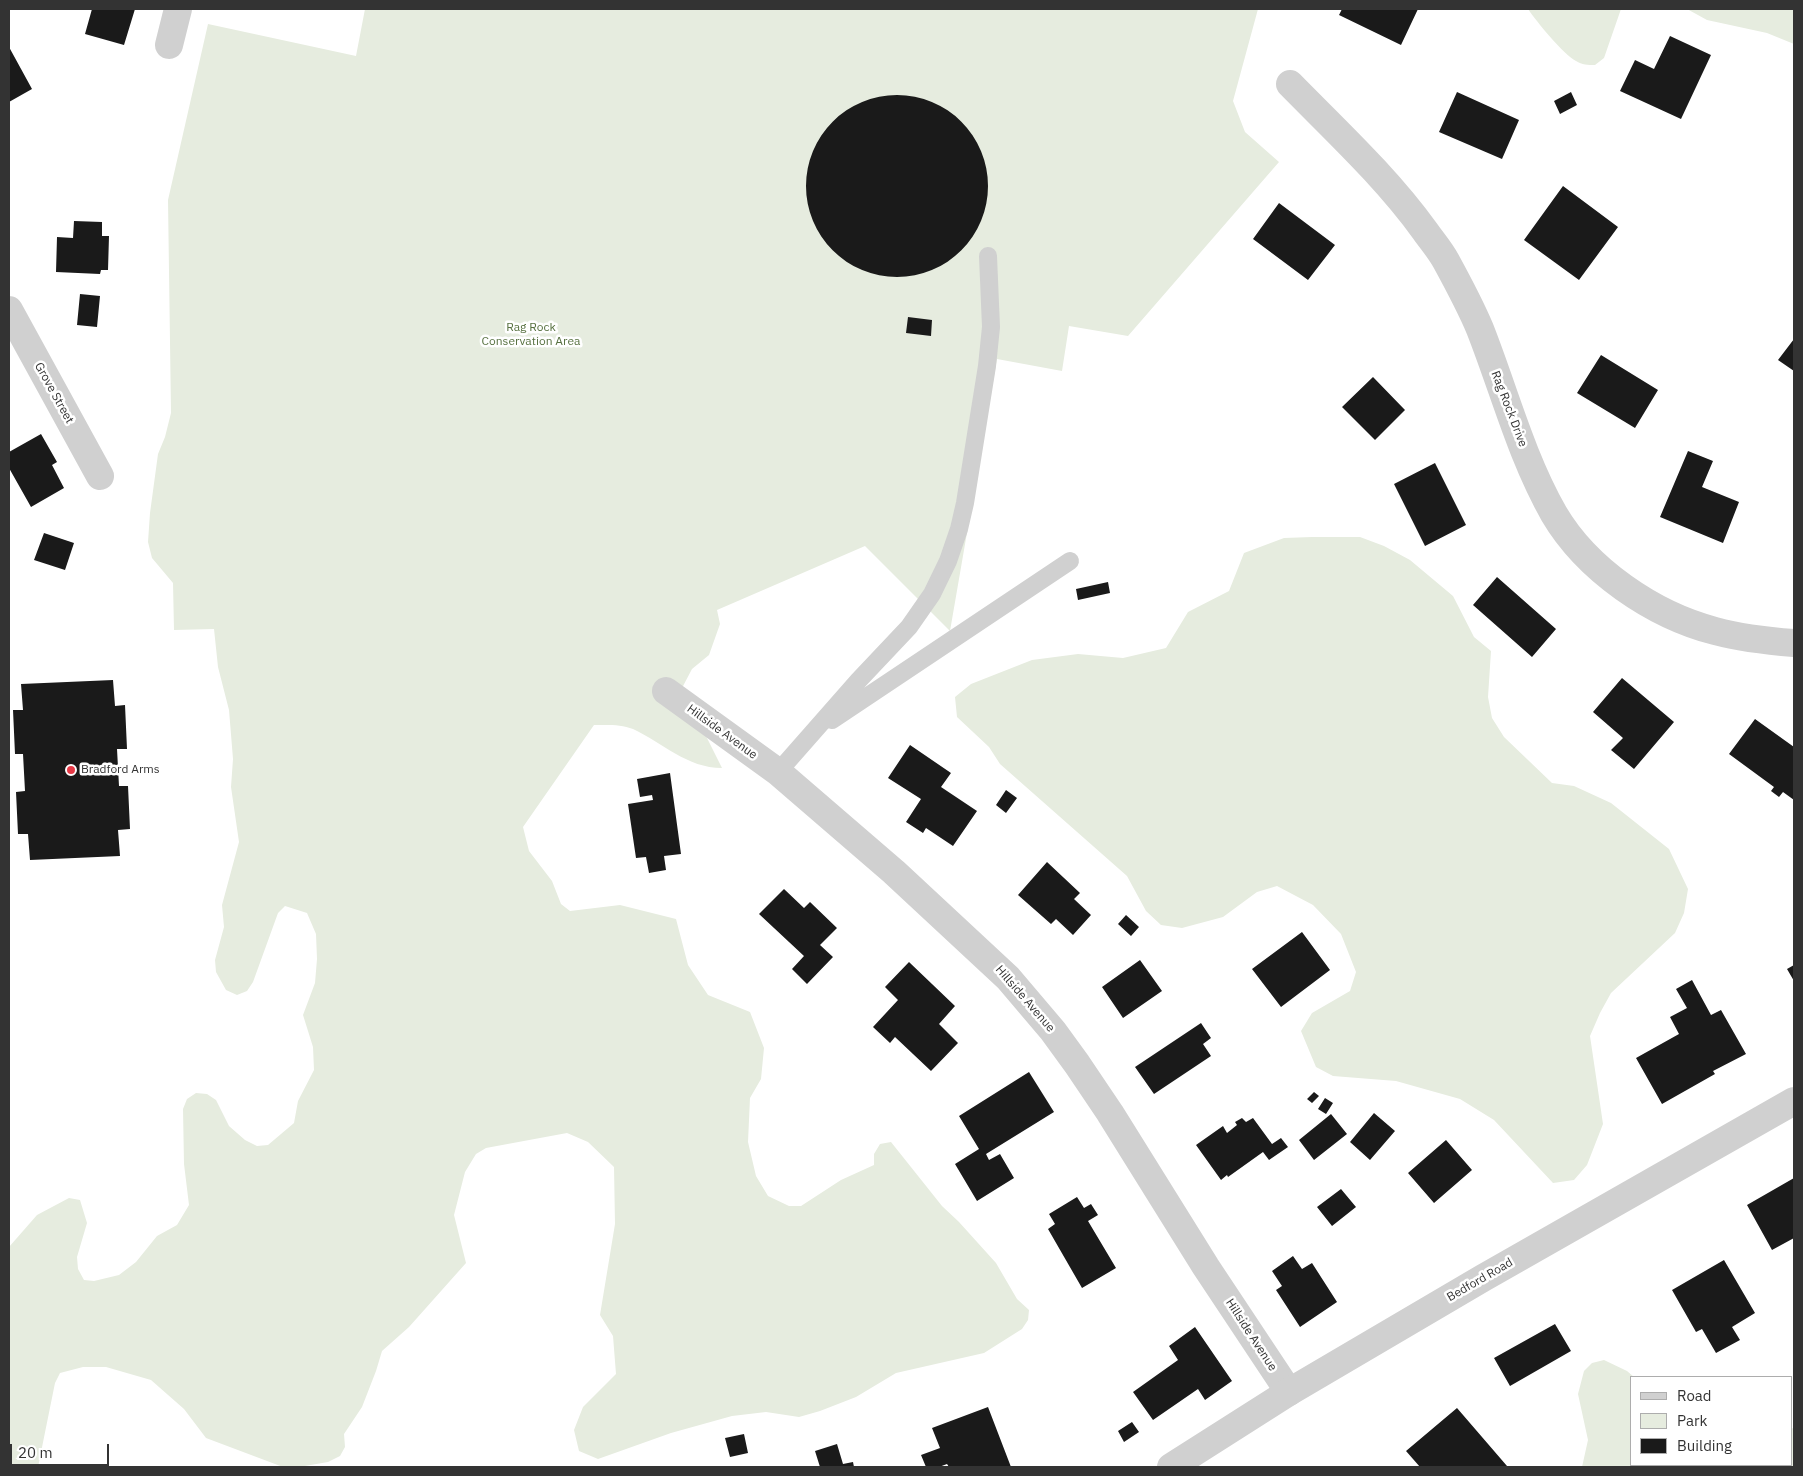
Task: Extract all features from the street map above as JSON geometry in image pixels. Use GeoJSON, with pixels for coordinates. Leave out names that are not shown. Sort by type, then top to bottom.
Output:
{"type":"FeatureCollection","features":[{"type":"Feature","properties":{"kind":"street"},"geometry":{"type":"LineString","coordinates":[[169,45],[178,9]]}},
{"type":"Feature","properties":{"kind":"street","name":"Rag Rock Drive"},"geometry":{"type":"LineString","coordinates":[[1290,84],[1360,154],[1411,211],[1444,258],[1479,328],[1538,482],[1554,515],[1586,557],[1628,590],[1667,613],[1714,631],[1761,641],[1794,643]]}},
{"type":"Feature","properties":{"kind":"street","name":"Grove Street"},"geometry":{"type":"LineString","coordinates":[[9,310],[100,476]]}},
{"type":"Feature","properties":{"kind":"street","name":"Hillside Avenue"},"geometry":{"type":"LineString","coordinates":[[666,691],[778,772],[957,928],[1030,1002],[1077,1064],[1110,1113],[1201,1259],[1289,1392]]}},
{"type":"Feature","properties":{"kind":"street","name":"Bedford Road"},"geometry":{"type":"LineString","coordinates":[[1171,1467],[1289,1392],[1483,1278],[1794,1101]]}},
{"type":"Feature","properties":{"kind":"lane"},"geometry":{"type":"LineString","coordinates":[[778,772],[908,627],[932,594],[948,561],[959,529],[965,503],[988,366],[991,328],[988,256]]}},
{"type":"Feature","properties":{"kind":"lane"},"geometry":{"type":"LineString","coordinates":[[809,736],[1070,561]]}},
{"type":"Feature","properties":{"kind":"green space","name":"Rag Rock Conservation Area"},"geometry":{"type":"Polygon","coordinates":[[[365,9],[1258,9],[1233,101],[1245,132],[1279,162],[1128,336],[1069,326],[1062,371],[997,359],[950,631],[865,546],[717,610],[720,624],[709,655],[692,669],[682,688],[722,768],[709,767],[686,759],[628,727],[594,725],[523,827],[529,851],[552,881],[561,904],[570,911],[620,905],[676,919],[688,965],[708,995],[750,1012],[764,1048],[761,1079],[750,1098],[748,1142],[756,1176],[768,1196],[789,1206],[801,1206],[841,1180],[874,1165],[874,1154],[880,1144],[891,1142],[942,1206],[996,1263],[1017,1299],[1029,1310],[1028,1320],[1022,1329],[984,1353],[896,1373],[856,1397],[820,1411],[799,1417],[766,1412],[732,1416],[671,1433],[598,1459],[579,1451],[574,1430],[583,1407],[616,1374],[613,1336],[600,1315],[615,1224],[614,1167],[588,1142],[567,1133],[486,1148],[476,1154],[465,1172],[454,1215],[466,1263],[409,1327],[382,1351],[362,1407],[344,1434],[345,1447],[340,1456],[328,1462],[299,1467],[283,1467],[206,1438],[184,1409],[151,1380],[106,1367],[83,1367],[60,1373],[55,1383],[38,1467],[9,1467],[9,1247],[37,1215],[69,1198],[80,1200],[87,1223],[77,1257],[78,1269],[84,1280],[94,1281],[119,1275],[136,1262],[157,1236],[177,1225],[189,1205],[184,1164],[183,1109],[187,1099],[196,1093],[207,1094],[216,1100],[229,1126],[245,1140],[257,1146],[268,1145],[294,1123],[298,1101],[314,1070],[313,1047],[303,1015],[315,983],[317,959],[316,934],[307,913],[285,906],[278,913],[253,982],[247,991],[237,995],[226,990],[216,972],[215,960],[224,927],[222,905],[239,842],[231,787],[233,759],[229,710],[218,667],[214,629],[174,630],[173,583],[152,558],[148,542],[158,454],[165,437],[171,413],[168,200],[208,24],[356,56],[365,9]]]}},
{"type":"Feature","properties":{"kind":"green space"},"geometry":{"type":"Polygon","coordinates":[[[1528,9],[1621,9],[1604,58],[1595,65],[1587,65],[1571,58],[1550,37],[1528,9]]]}},
{"type":"Feature","properties":{"kind":"green space"},"geometry":{"type":"Polygon","coordinates":[[[1687,9],[1794,9],[1794,44],[1767,33],[1707,20],[1687,9]]]}},
{"type":"Feature","properties":{"kind":"green space"},"geometry":{"type":"Polygon","coordinates":[[[1360,537],[1384,546],[1410,560],[1453,596],[1474,637],[1491,651],[1488,697],[1492,718],[1504,737],[1552,783],[1574,786],[1611,803],[1669,849],[1688,889],[1684,913],[1675,933],[1611,993],[1590,1036],[1603,1124],[1587,1165],[1574,1180],[1553,1183],[1494,1120],[1460,1099],[1396,1081],[1333,1076],[1316,1067],[1301,1031],[1312,1013],[1350,991],[1356,972],[1341,934],[1313,905],[1277,886],[1257,892],[1223,917],[1182,928],[1161,925],[1146,911],[1127,876],[1000,764],[989,747],[957,717],[955,697],[971,684],[1032,660],[1078,654],[1123,658],[1166,648],[1188,612],[1229,591],[1244,553],[1284,538],[1360,537]]]}},
{"type":"Feature","properties":{"kind":"green space"},"geometry":{"type":"Polygon","coordinates":[[[1604,1360],[1627,1371],[1633,1376],[1630,1376],[1630,1466],[1793,1466],[1793,1428],[1794,1467],[1582,1467],[1588,1440],[1578,1394],[1584,1371],[1592,1363],[1604,1360]]]}},
{"type":"Feature","properties":{"kind":"building"},"geometry":{"type":"Polygon","coordinates":[[[92,9],[135,9],[124,45],[85,34],[92,9]]]}},
{"type":"Feature","properties":{"kind":"building"},"geometry":{"type":"Polygon","coordinates":[[[1342,9],[1418,9],[1401,45],[1339,15],[1342,9]]]}},
{"type":"Feature","properties":{"kind":"building"},"geometry":{"type":"Polygon","coordinates":[[[1670,36],[1711,55],[1681,119],[1620,91],[1635,60],[1654,69],[1670,36]]]}},
{"type":"Feature","properties":{"kind":"building"},"geometry":{"type":"Polygon","coordinates":[[[9,47],[32,89],[9,102],[9,47]]]}},
{"type":"Feature","properties":{"kind":"building"},"geometry":{"type":"Polygon","coordinates":[[[1457,92],[1519,120],[1502,159],[1439,132],[1457,92]]]}},
{"type":"Feature","properties":{"kind":"building"},"geometry":{"type":"Polygon","coordinates":[[[1571,92],[1577,105],[1560,114],[1554,101],[1571,92]]]}},
{"type":"Feature","properties":{"kind":"building"},"geometry":{"type":"Polygon","coordinates":[[[897,95],[915,97],[932,102],[955,116],[967,128],[981,151],[986,168],[988,186],[986,204],[981,221],[967,244],[955,256],[932,270],[915,275],[897,277],[879,275],[862,270],[839,256],[827,244],[813,221],[808,204],[806,186],[808,168],[813,151],[827,128],[839,116],[862,102],[879,97],[897,95]]]}},
{"type":"Feature","properties":{"kind":"building"},"geometry":{"type":"Polygon","coordinates":[[[1563,186],[1618,227],[1579,280],[1524,240],[1563,186]]]}},
{"type":"Feature","properties":{"kind":"building"},"geometry":{"type":"Polygon","coordinates":[[[1279,203],[1335,245],[1308,280],[1253,239],[1279,203]]]}},
{"type":"Feature","properties":{"kind":"building"},"geometry":{"type":"Polygon","coordinates":[[[74,221],[102,222],[102,236],[109,236],[108,270],[101,270],[100,274],[56,272],[57,237],[73,238],[74,221]]]}},
{"type":"Feature","properties":{"kind":"building"},"geometry":{"type":"Polygon","coordinates":[[[80,294],[100,296],[97,327],[77,325],[80,294]]]}},
{"type":"Feature","properties":{"kind":"building"},"geometry":{"type":"Polygon","coordinates":[[[908,317],[932,320],[931,336],[906,333],[908,317]]]}},
{"type":"Feature","properties":{"kind":"building"},"geometry":{"type":"Polygon","coordinates":[[[1794,339],[1794,371],[1778,360],[1794,339]]]}},
{"type":"Feature","properties":{"kind":"building"},"geometry":{"type":"Polygon","coordinates":[[[1601,355],[1658,390],[1635,428],[1577,393],[1601,355]]]}},
{"type":"Feature","properties":{"kind":"building"},"geometry":{"type":"Polygon","coordinates":[[[1373,377],[1405,410],[1375,440],[1342,407],[1373,377]]]}},
{"type":"Feature","properties":{"kind":"building"},"geometry":{"type":"Polygon","coordinates":[[[41,434],[57,462],[52,465],[64,488],[31,507],[9,468],[9,452],[41,434]]]}},
{"type":"Feature","properties":{"kind":"building"},"geometry":{"type":"Polygon","coordinates":[[[1688,451],[1713,461],[1702,487],[1739,502],[1723,543],[1660,517],[1688,451]]]}},
{"type":"Feature","properties":{"kind":"building"},"geometry":{"type":"Polygon","coordinates":[[[1435,463],[1466,525],[1425,546],[1394,484],[1435,463]]]}},
{"type":"Feature","properties":{"kind":"building"},"geometry":{"type":"Polygon","coordinates":[[[44,533],[74,543],[65,570],[34,560],[44,533]]]}},
{"type":"Feature","properties":{"kind":"building"},"geometry":{"type":"Polygon","coordinates":[[[1497,577],[1556,629],[1532,657],[1473,605],[1497,577]]]}},
{"type":"Feature","properties":{"kind":"building"},"geometry":{"type":"Polygon","coordinates":[[[1108,582],[1110,593],[1078,600],[1076,589],[1108,582]]]}},
{"type":"Feature","properties":{"kind":"building"},"geometry":{"type":"Polygon","coordinates":[[[1622,678],[1674,722],[1634,769],[1611,750],[1623,738],[1593,712],[1622,678]]]}},
{"type":"Feature","properties":{"kind":"building","name":"Bradford Arms"},"geometry":{"type":"Polygon","coordinates":[[[113,680],[115,706],[125,705],[127,749],[117,749],[119,786],[128,786],[130,829],[118,830],[120,856],[30,860],[28,834],[18,834],[16,792],[25,791],[23,754],[15,754],[13,710],[23,710],[21,684],[113,680]]]}},
{"type":"Feature","properties":{"kind":"building"},"geometry":{"type":"Polygon","coordinates":[[[1755,719],[1794,747],[1794,800],[1783,792],[1779,797],[1771,791],[1774,787],[1729,754],[1755,719]]]}},
{"type":"Feature","properties":{"kind":"building"},"geometry":{"type":"Polygon","coordinates":[[[910,745],[951,773],[941,787],[977,811],[953,846],[926,828],[923,833],[906,822],[921,799],[888,778],[910,745]]]}},
{"type":"Feature","properties":{"kind":"building"},"geometry":{"type":"Polygon","coordinates":[[[670,773],[681,854],[664,856],[666,870],[649,873],[646,857],[636,858],[628,804],[653,800],[652,795],[640,797],[637,779],[670,773]]]}},
{"type":"Feature","properties":{"kind":"building"},"geometry":{"type":"Polygon","coordinates":[[[1006,790],[1017,798],[1006,813],[996,805],[1006,790]]]}},
{"type":"Feature","properties":{"kind":"building"},"geometry":{"type":"Polygon","coordinates":[[[1047,862],[1080,893],[1074,899],[1091,915],[1073,935],[1056,919],[1051,924],[1018,895],[1047,862]]]}},
{"type":"Feature","properties":{"kind":"building"},"geometry":{"type":"Polygon","coordinates":[[[784,889],[804,908],[810,902],[837,928],[820,945],[833,957],[807,984],[792,969],[804,956],[759,914],[784,889]]]}},
{"type":"Feature","properties":{"kind":"building"},"geometry":{"type":"Polygon","coordinates":[[[1126,915],[1139,927],[1131,936],[1118,924],[1126,915]]]}},
{"type":"Feature","properties":{"kind":"building"},"geometry":{"type":"Polygon","coordinates":[[[1302,932],[1330,970],[1281,1007],[1252,969],[1302,932]]]}},
{"type":"Feature","properties":{"kind":"building"},"geometry":{"type":"Polygon","coordinates":[[[1140,960],[1162,991],[1123,1018],[1102,987],[1140,960]]]}},
{"type":"Feature","properties":{"kind":"building"},"geometry":{"type":"Polygon","coordinates":[[[909,962],[955,1006],[939,1024],[958,1043],[931,1071],[895,1037],[890,1043],[873,1027],[898,1000],[885,987],[909,962]]]}},
{"type":"Feature","properties":{"kind":"building"},"geometry":{"type":"Polygon","coordinates":[[[1794,965],[1794,981],[1787,969],[1794,965]]]}},
{"type":"Feature","properties":{"kind":"building"},"geometry":{"type":"Polygon","coordinates":[[[1692,980],[1711,1015],[1721,1010],[1746,1054],[1713,1071],[1715,1074],[1662,1104],[1636,1058],[1679,1034],[1670,1017],[1687,1008],[1676,989],[1692,980]]]}},
{"type":"Feature","properties":{"kind":"building"},"geometry":{"type":"Polygon","coordinates":[[[1201,1023],[1211,1038],[1203,1044],[1211,1056],[1154,1094],[1135,1067],[1201,1023]]]}},
{"type":"Feature","properties":{"kind":"building"},"geometry":{"type":"Polygon","coordinates":[[[1029,1072],[1054,1112],[986,1154],[989,1160],[1000,1154],[1014,1178],[977,1201],[955,1164],[979,1149],[959,1116],[1029,1072]]]}},
{"type":"Feature","properties":{"kind":"building"},"geometry":{"type":"Polygon","coordinates":[[[1314,1092],[1319,1096],[1312,1103],[1307,1099],[1314,1092]]]}},
{"type":"Feature","properties":{"kind":"building"},"geometry":{"type":"Polygon","coordinates":[[[1325,1098],[1333,1103],[1326,1114],[1318,1109],[1325,1098]]]}},
{"type":"Feature","properties":{"kind":"building"},"geometry":{"type":"Polygon","coordinates":[[[1374,1113],[1395,1131],[1370,1160],[1350,1142],[1374,1113]]]}},
{"type":"Feature","properties":{"kind":"building"},"geometry":{"type":"Polygon","coordinates":[[[1331,1114],[1347,1134],[1314,1160],[1299,1140],[1331,1114]]]}},
{"type":"Feature","properties":{"kind":"building"},"geometry":{"type":"Polygon","coordinates":[[[1242,1118],[1246,1122],[1253,1118],[1272,1144],[1281,1138],[1288,1147],[1269,1160],[1263,1152],[1221,1180],[1196,1145],[1223,1126],[1227,1133],[1237,1125],[1235,1122],[1242,1118]]]}},
{"type":"Feature","properties":{"kind":"building"},"geometry":{"type":"Polygon","coordinates":[[[1446,1140],[1472,1170],[1434,1203],[1408,1173],[1446,1140]]]}},
{"type":"Feature","properties":{"kind":"building"},"geometry":{"type":"Polygon","coordinates":[[[1794,1178],[1794,1238],[1772,1250],[1747,1205],[1794,1178]]]}},
{"type":"Feature","properties":{"kind":"building"},"geometry":{"type":"Polygon","coordinates":[[[1341,1189],[1356,1207],[1332,1226],[1317,1207],[1341,1189]]]}},
{"type":"Feature","properties":{"kind":"building"},"geometry":{"type":"Polygon","coordinates":[[[1077,1197],[1084,1208],[1091,1204],[1098,1215],[1088,1221],[1116,1268],[1082,1288],[1048,1229],[1055,1224],[1049,1214],[1077,1197]]]}},
{"type":"Feature","properties":{"kind":"building"},"geometry":{"type":"Polygon","coordinates":[[[1293,1256],[1302,1269],[1312,1263],[1337,1302],[1300,1327],[1276,1290],[1282,1286],[1272,1271],[1293,1256]]]}},
{"type":"Feature","properties":{"kind":"building"},"geometry":{"type":"Polygon","coordinates":[[[1724,1260],[1755,1313],[1732,1327],[1740,1340],[1716,1353],[1702,1329],[1696,1332],[1672,1290],[1724,1260]]]}},
{"type":"Feature","properties":{"kind":"building"},"geometry":{"type":"Polygon","coordinates":[[[1555,1324],[1571,1351],[1510,1386],[1494,1358],[1555,1324]]]}},
{"type":"Feature","properties":{"kind":"building"},"geometry":{"type":"Polygon","coordinates":[[[1195,1327],[1232,1381],[1205,1400],[1198,1389],[1153,1420],[1133,1392],[1178,1360],[1169,1346],[1195,1327]]]}},
{"type":"Feature","properties":{"kind":"building"},"geometry":{"type":"Polygon","coordinates":[[[988,1407],[1011,1467],[949,1467],[947,1464],[939,1467],[926,1467],[921,1455],[940,1448],[932,1428],[988,1407]]]}},
{"type":"Feature","properties":{"kind":"building"},"geometry":{"type":"Polygon","coordinates":[[[1457,1408],[1506,1467],[1420,1467],[1406,1451],[1457,1408]]]}},
{"type":"Feature","properties":{"kind":"building"},"geometry":{"type":"Polygon","coordinates":[[[1132,1422],[1139,1432],[1124,1442],[1118,1431],[1132,1422]]]}},
{"type":"Feature","properties":{"kind":"building"},"geometry":{"type":"Polygon","coordinates":[[[744,1434],[748,1453],[730,1457],[725,1438],[744,1434]]]}},
{"type":"Feature","properties":{"kind":"building"},"geometry":{"type":"Polygon","coordinates":[[[837,1444],[843,1464],[853,1462],[854,1467],[820,1467],[815,1451],[837,1444]]]}},
{"type":"Feature","properties":{"kind":"place","name":"Bradford Arms"},"geometry":{"type":"Point","coordinates":[71,770]}}]}
